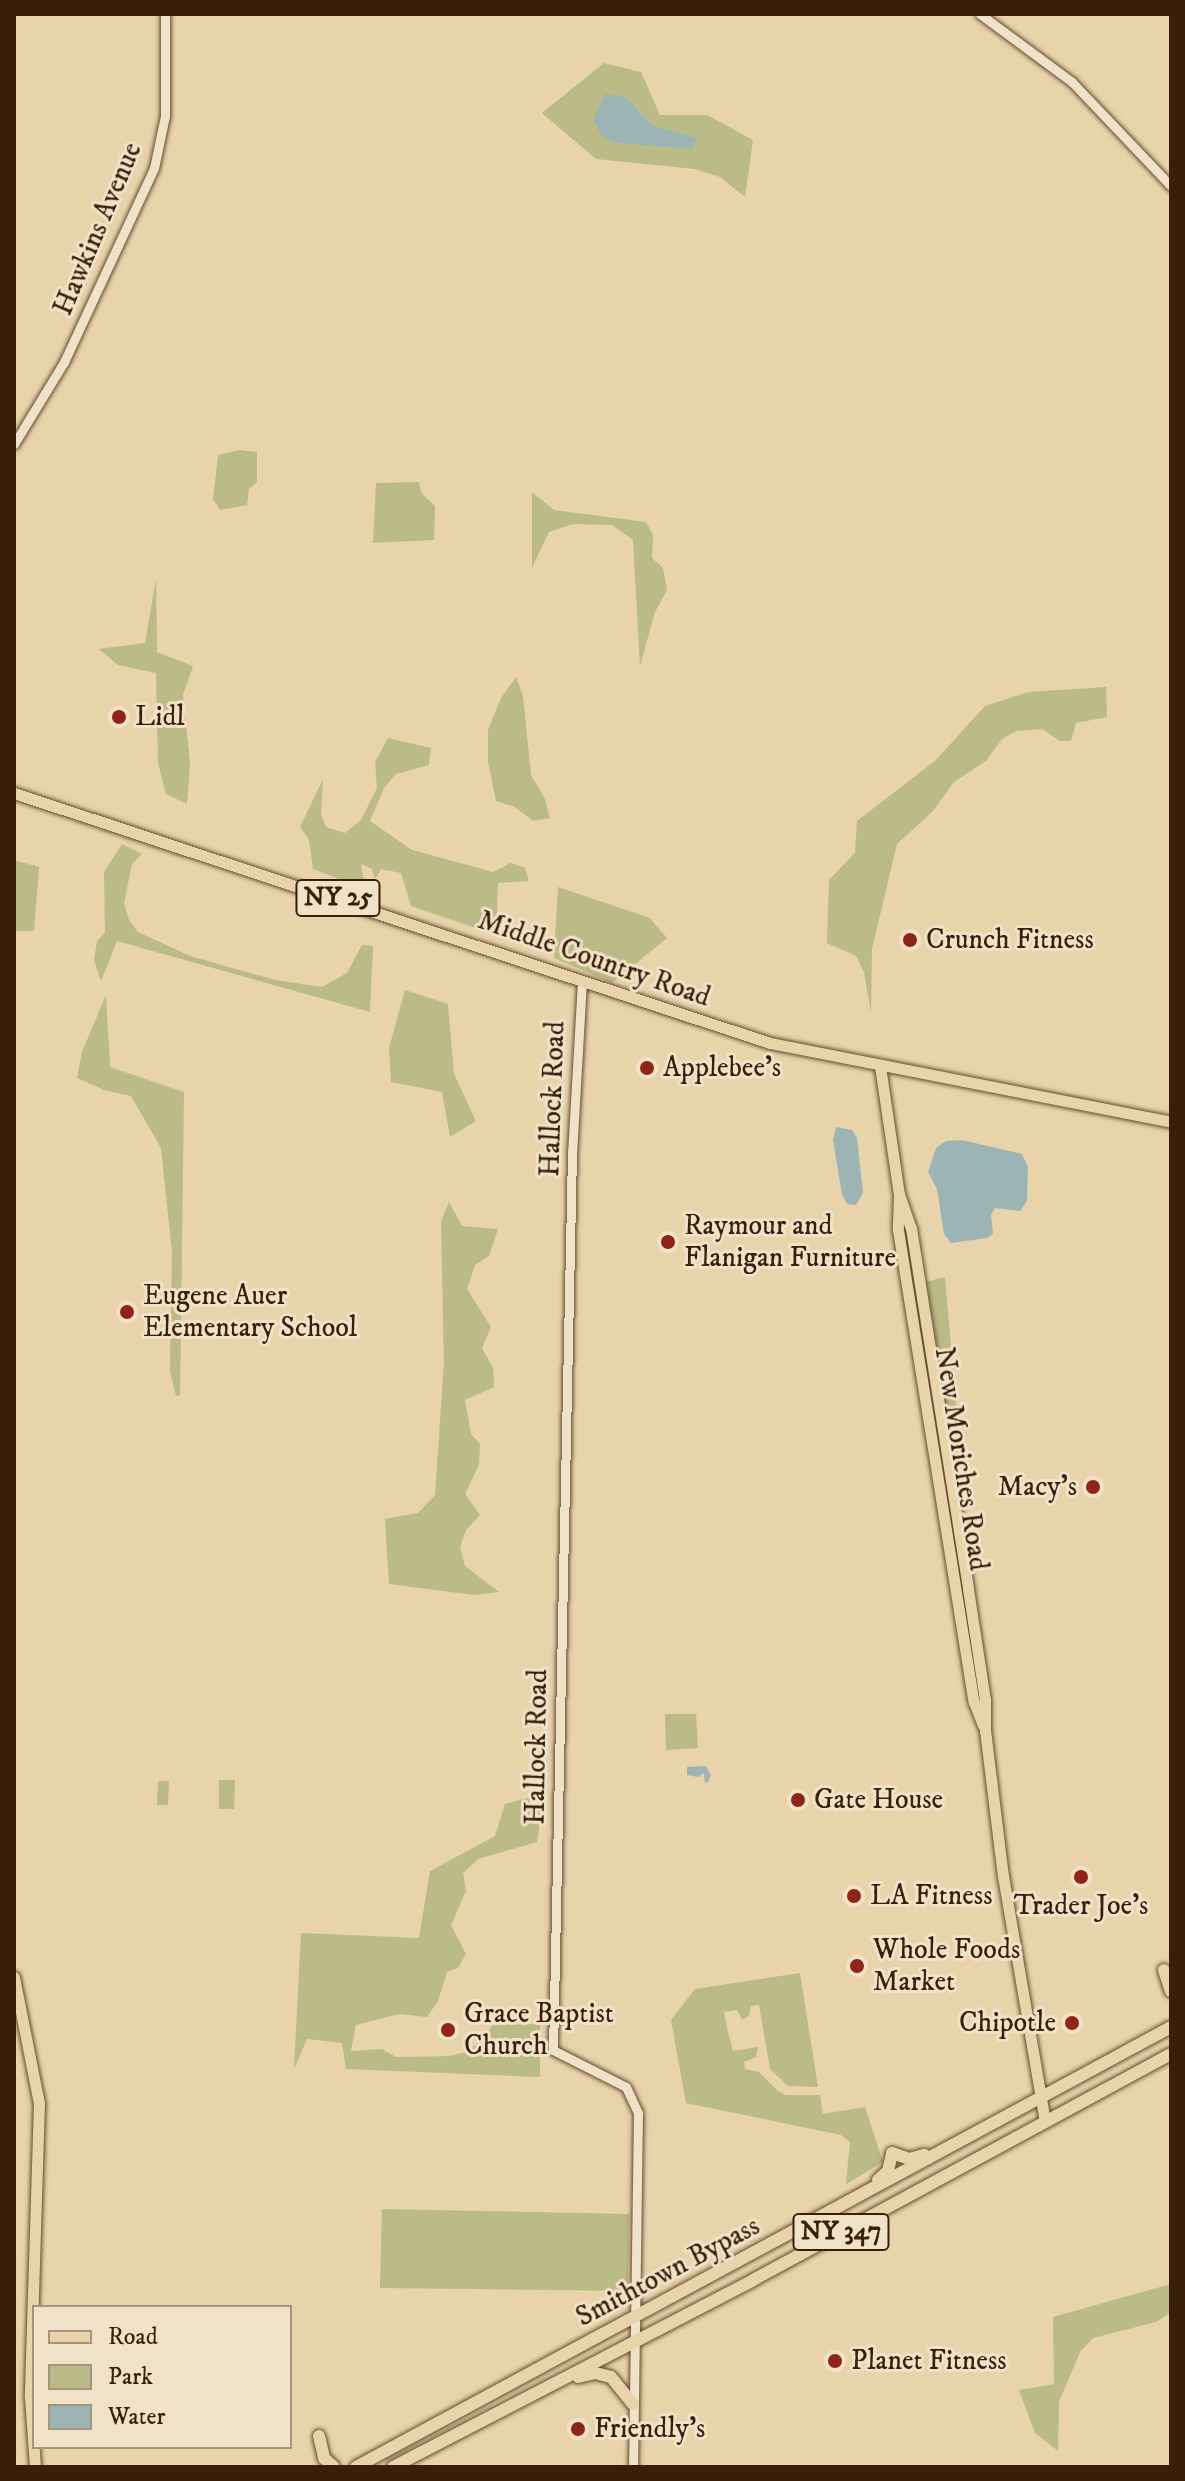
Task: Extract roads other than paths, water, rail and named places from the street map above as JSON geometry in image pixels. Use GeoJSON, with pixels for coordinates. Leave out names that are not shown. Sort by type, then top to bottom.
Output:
{"type":"FeatureCollection","features":[{"type":"Feature","properties":{"kind":"highway"},"geometry":{"type":"LineString","coordinates":[[1171,1979],[1164,1970],[1171,1991]]}},
{"type":"Feature","properties":{"kind":"highway","name":"Smithtown Bypass"},"geometry":{"type":"LineString","coordinates":[[357,2467],[1167,2027]]}},
{"type":"Feature","properties":{"kind":"highway","name":"Smithtown Bypass"},"geometry":{"type":"LineString","coordinates":[[393,2467],[635,2342],[1171,2054]]}},
{"type":"Feature","properties":{"kind":"highway"},"geometry":{"type":"LineString","coordinates":[[858,2197],[888,2171],[892,2153],[911,2159],[946,2149]]}},
{"type":"Feature","properties":{"kind":"highway"},"geometry":{"type":"LineString","coordinates":[[559,2382],[604,2374],[618,2382],[633,2404]]}},
{"type":"Feature","properties":{"kind":"highway"},"geometry":{"type":"LineString","coordinates":[[316,2467],[319,2436],[324,2458],[334,2467]]}},
{"type":"Feature","properties":{"kind":"highway"},"geometry":{"type":"LineString","coordinates":[[347,2467],[357,2467]]}},
{"type":"Feature","properties":{"kind":"main road","name":"Middle Country Road"},"geometry":{"type":"LineString","coordinates":[[14,793],[770,1043],[1171,1122]]}},
{"type":"Feature","properties":{"kind":"main road","name":"New Moriches Road"},"geometry":{"type":"LineString","coordinates":[[880,1066],[899,1194],[911,1228],[929,1340],[985,1700],[985,1730],[1003,1876],[1045,2121]]}},
{"type":"Feature","properties":{"kind":"main road"},"geometry":{"type":"LineString","coordinates":[[14,1977],[39,2103],[33,2305]]}},
{"type":"Feature","properties":{"kind":"main road"},"geometry":{"type":"LineString","coordinates":[[32,2332],[32,2425]]}},
{"type":"Feature","properties":{"kind":"street","name":"Hawkins Avenue"},"geometry":{"type":"LineString","coordinates":[[14,444],[64,362],[154,168],[165,116],[165,14]]}},
{"type":"Feature","properties":{"kind":"street"},"geometry":{"type":"LineString","coordinates":[[980,14],[992,19],[1072,82],[1171,186]]}},
{"type":"Feature","properties":{"kind":"street","name":"Hallock Road"},"geometry":{"type":"LineString","coordinates":[[582,981],[572,1136],[553,2050],[626,2087],[638,2113],[633,2467]]}},
{"type":"Feature","properties":{"kind":"water"},"geometry":{"type":"Polygon","coordinates":[[[605,94],[626,97],[652,125],[697,138],[693,149],[615,143],[602,136],[593,120],[605,94]]]}},
{"type":"Feature","properties":{"kind":"water"},"geometry":{"type":"Polygon","coordinates":[[[836,1127],[852,1130],[857,1138],[863,1193],[856,1205],[847,1204],[842,1195],[833,1140],[836,1127]]]}},
{"type":"Feature","properties":{"kind":"water"},"geometry":{"type":"Polygon","coordinates":[[[962,1140],[1022,1154],[1028,1167],[1027,1201],[1020,1211],[995,1208],[991,1215],[993,1234],[987,1238],[951,1243],[944,1234],[937,1189],[928,1172],[936,1148],[946,1141],[962,1140]]]}},
{"type":"Feature","properties":{"kind":"water"},"geometry":{"type":"Polygon","coordinates":[[[706,1766],[711,1775],[708,1782],[705,1783],[704,1773],[698,1777],[687,1775],[687,1767],[706,1766]]]}},
{"type":"Feature","properties":{"kind":"place","name":"Lidl"},"geometry":{"type":"Point","coordinates":[119,717]}},
{"type":"Feature","properties":{"kind":"place","name":"Crunch Fitness"},"geometry":{"type":"Point","coordinates":[910,940]}},
{"type":"Feature","properties":{"kind":"place","name":"Applebee's"},"geometry":{"type":"Point","coordinates":[647,1068]}},
{"type":"Feature","properties":{"kind":"place","name":"Raymour and Flanigan Furniture"},"geometry":{"type":"Point","coordinates":[668,1242]}},
{"type":"Feature","properties":{"kind":"place","name":"Eugene Auer Elementary School"},"geometry":{"type":"Point","coordinates":[127,1312]}},
{"type":"Feature","properties":{"kind":"place","name":"Macy's"},"geometry":{"type":"Point","coordinates":[1093,1487]}},
{"type":"Feature","properties":{"kind":"place","name":"Gate House"},"geometry":{"type":"Point","coordinates":[798,1800]}},
{"type":"Feature","properties":{"kind":"place","name":"Trader Joe's"},"geometry":{"type":"Point","coordinates":[1081,1877]}},
{"type":"Feature","properties":{"kind":"place","name":"LA Fitness"},"geometry":{"type":"Point","coordinates":[854,1896]}},
{"type":"Feature","properties":{"kind":"place","name":"Whole Foods Market"},"geometry":{"type":"Point","coordinates":[857,1966]}},
{"type":"Feature","properties":{"kind":"place","name":"Chipotle"},"geometry":{"type":"Point","coordinates":[1072,2023]}},
{"type":"Feature","properties":{"kind":"place","name":"Grace Baptist Church"},"geometry":{"type":"Point","coordinates":[448,2030]}},
{"type":"Feature","properties":{"kind":"place","name":"Planet Fitness"},"geometry":{"type":"Point","coordinates":[835,2361]}},
{"type":"Feature","properties":{"kind":"place","name":"Friendly's"},"geometry":{"type":"Point","coordinates":[578,2429]}}]}
